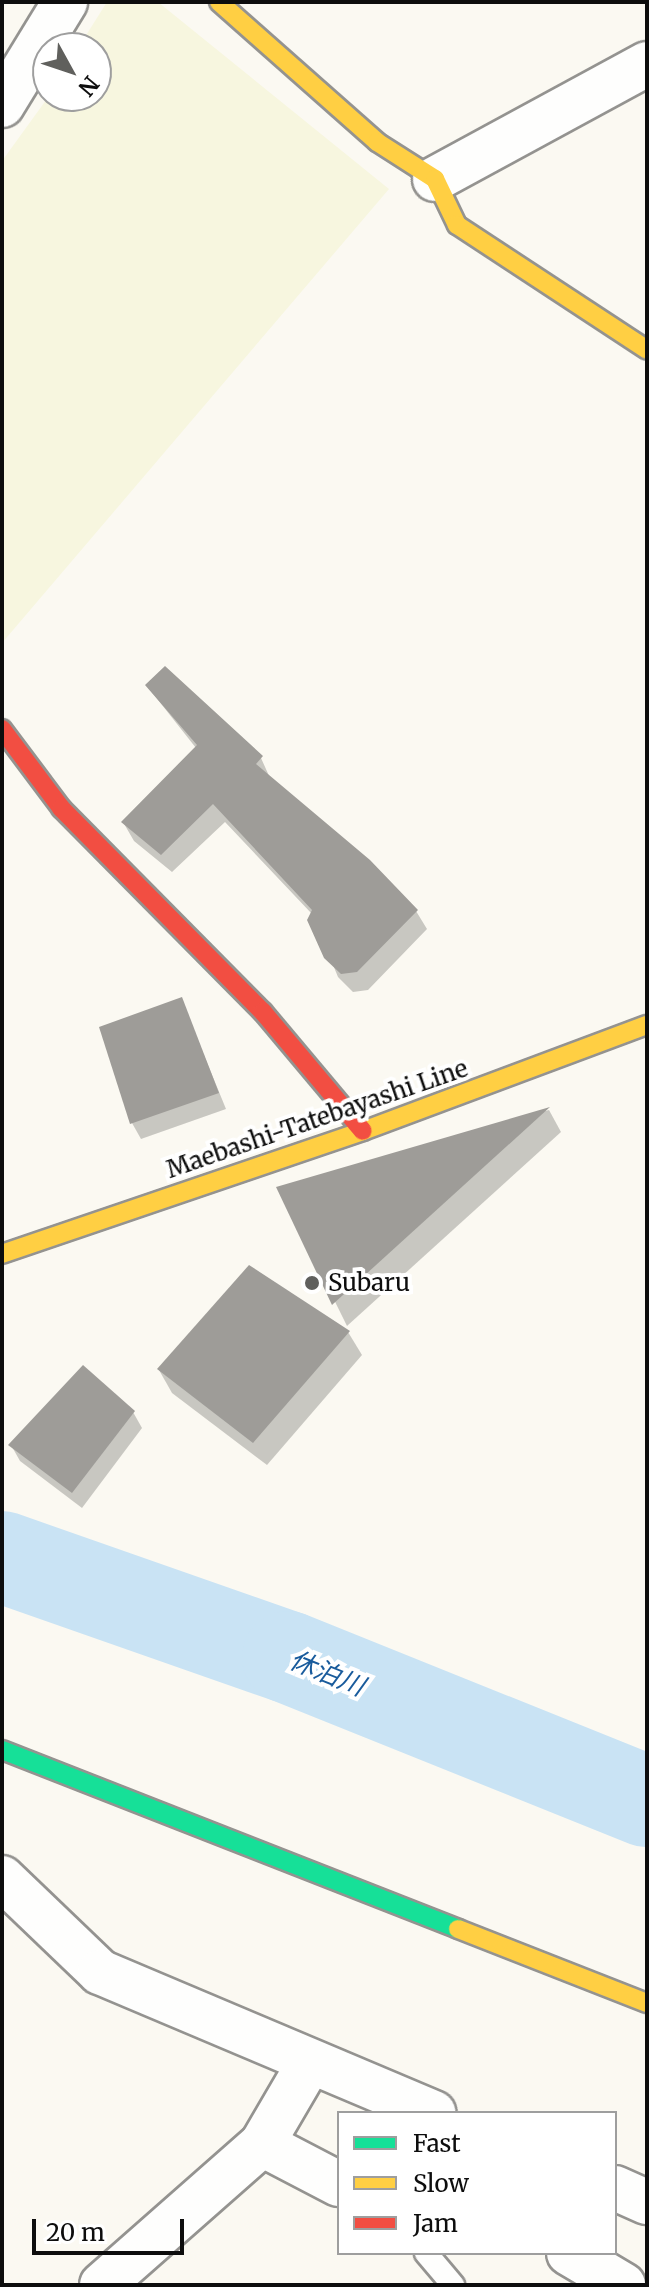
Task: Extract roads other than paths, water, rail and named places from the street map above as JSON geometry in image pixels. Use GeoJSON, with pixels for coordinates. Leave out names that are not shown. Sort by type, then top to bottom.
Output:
{"type":"FeatureCollection","features":[{"type":"Feature","properties":{"kind":"street"},"geometry":{"type":"LineString","coordinates":[[2,105],[65,2]]}},
{"type":"Feature","properties":{"kind":"street"},"geometry":{"type":"LineString","coordinates":[[219,2],[377,142],[435,179],[457,225],[647,350]]}},
{"type":"Feature","properties":{"kind":"street"},"geometry":{"type":"LineString","coordinates":[[435,179],[647,64]]}},
{"type":"Feature","properties":{"kind":"street"},"geometry":{"type":"LineString","coordinates":[[2,729],[61,808],[263,1012],[363,1131]]}},
{"type":"Feature","properties":{"kind":"street","name":"Maebashi-Tatebayashi Line"},"geometry":{"type":"LineString","coordinates":[[2,1254],[363,1131],[647,1025]]}},
{"type":"Feature","properties":{"kind":"street"},"geometry":{"type":"LineString","coordinates":[[2,1750],[647,2003]]}},
{"type":"Feature","properties":{"kind":"street"},"geometry":{"type":"LineString","coordinates":[[2,1878],[100,1972],[428,2111]]}},
{"type":"Feature","properties":{"kind":"street"},"geometry":{"type":"LineString","coordinates":[[102,2285],[262,2144],[310,2062]]}},
{"type":"Feature","properties":{"kind":"street"},"geometry":{"type":"LineString","coordinates":[[262,2144],[337,2183]]}},
{"type":"Feature","properties":{"kind":"street"},"geometry":{"type":"LineString","coordinates":[[617,2189],[647,2202]]}},
{"type":"Feature","properties":{"kind":"street"},"geometry":{"type":"LineString","coordinates":[[572,2255],[623,2285]]}},
{"type":"Feature","properties":{"kind":"lane"},"geometry":{"type":"LineString","coordinates":[[428,2255],[453,2285]]}},
{"type":"Feature","properties":{"kind":"waterway","name":"休泊川"},"geometry":{"type":"LineString","coordinates":[[2,1557],[288,1657],[647,1801]]}},
{"type":"Feature","properties":{"kind":"place","name":"Subaru"},"geometry":{"type":"Point","coordinates":[312,1283]}}]}
